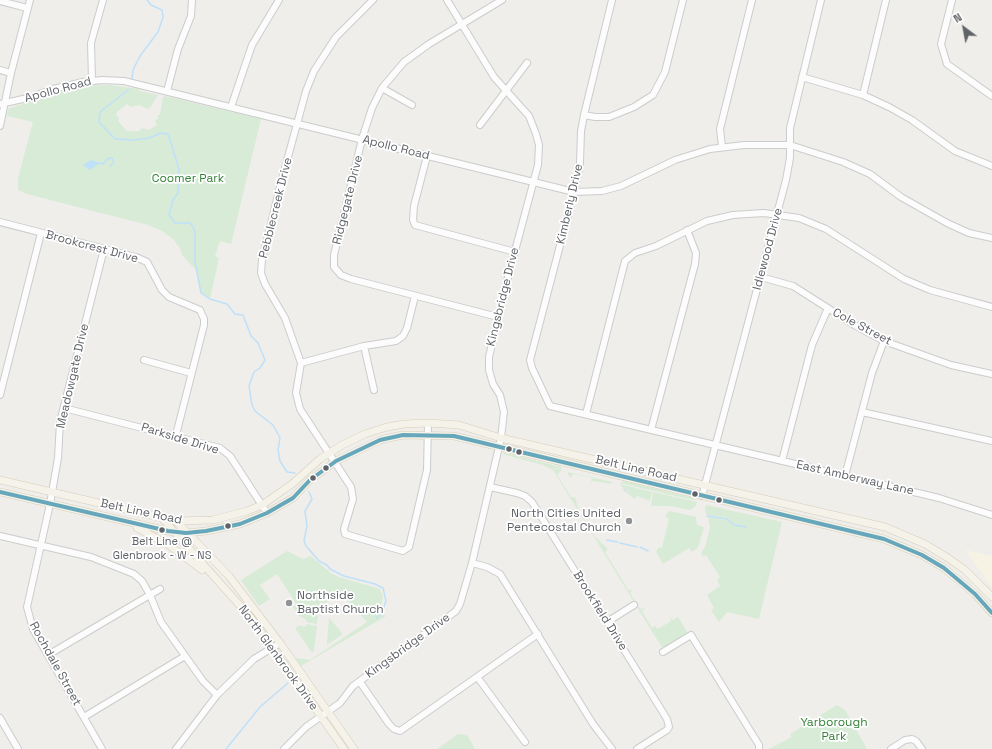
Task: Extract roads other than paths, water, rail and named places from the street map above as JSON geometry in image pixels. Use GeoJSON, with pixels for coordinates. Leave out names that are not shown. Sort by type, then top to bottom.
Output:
{"type":"FeatureCollection","features":[{"type":"Feature","properties":{"kind":"main road","name":"Belt Line Road"},"geometry":{"type":"LineString","coordinates":[[0,480],[176,521],[213,520],[247,511],[262,505],[292,484],[320,459],[355,438],[377,430],[404,424],[428,423],[459,425],[501,438],[885,527],[925,544],[948,558],[965,570],[992,597]]}},
{"type":"Feature","properties":{"kind":"main road","name":"Belt Line Road"},"geometry":{"type":"LineString","coordinates":[[0,492],[130,524],[172,532],[186,533],[206,531],[240,524],[267,513],[292,498],[310,480],[336,461],[380,440],[403,435],[427,434],[454,436],[884,539],[922,555],[944,568],[965,584],[992,613]]}},
{"type":"Feature","properties":{"kind":"main road"},"geometry":{"type":"LineString","coordinates":[[618,475],[620,465]]}},
{"type":"Feature","properties":{"kind":"main road","name":"North Glenbrook Drive"},"geometry":{"type":"LineString","coordinates":[[161,518],[251,618],[344,749]]}},
{"type":"Feature","properties":{"kind":"main road","name":"North Glenbrook Drive"},"geometry":{"type":"LineString","coordinates":[[176,521],[229,576],[280,643],[354,749]]}},
{"type":"Feature","properties":{"kind":"main road"},"geometry":{"type":"LineString","coordinates":[[130,524],[169,545],[218,583]]}},
{"type":"Feature","properties":{"kind":"main road"},"geometry":{"type":"LineString","coordinates":[[201,548],[199,542],[206,531]]}},
{"type":"Feature","properties":{"kind":"street"},"geometry":{"type":"LineString","coordinates":[[0,126],[3,103],[30,0]]}},
{"type":"Feature","properties":{"kind":"street"},"geometry":{"type":"LineString","coordinates":[[92,80],[91,43],[103,0]]}},
{"type":"Feature","properties":{"kind":"street"},"geometry":{"type":"LineString","coordinates":[[167,91],[178,49],[191,16],[192,0]]}},
{"type":"Feature","properties":{"kind":"street"},"geometry":{"type":"LineString","coordinates":[[231,107],[252,45],[279,0]]}},
{"type":"Feature","properties":{"kind":"street","name":"Pebblecreek Drive"},"geometry":{"type":"LineString","coordinates":[[301,363],[284,318],[261,274],[262,260],[306,91],[314,71],[327,49],[345,27],[373,0]]}},
{"type":"Feature","properties":{"kind":"street","name":"Kingsbridge Drive"},"geometry":{"type":"LineString","coordinates":[[284,749],[306,727],[340,703],[349,690],[456,611],[460,604],[472,563],[501,438],[504,412],[500,395],[489,370],[489,357],[538,165],[539,155],[536,134],[523,108],[494,78],[447,0]]}},
{"type":"Feature","properties":{"kind":"street","name":"Ridgegate Drive"},"geometry":{"type":"LineString","coordinates":[[498,317],[351,279],[341,275],[334,267],[334,256],[362,139],[372,108],[382,88],[404,62],[429,44],[502,0]]}},
{"type":"Feature","properties":{"kind":"street","name":"Kimberly Drive"},"geometry":{"type":"LineString","coordinates":[[530,360],[574,192],[580,163],[581,131],[584,115],[612,0]]}},
{"type":"Feature","properties":{"kind":"street"},"geometry":{"type":"LineString","coordinates":[[584,115],[609,117],[621,113],[653,95],[665,72],[683,0]]}},
{"type":"Feature","properties":{"kind":"street"},"geometry":{"type":"LineString","coordinates":[[722,147],[720,129],[752,0]]}},
{"type":"Feature","properties":{"kind":"street","name":"Idlewood Drive"},"geometry":{"type":"LineString","coordinates":[[702,496],[717,445],[790,167],[790,128],[821,0]]}},
{"type":"Feature","properties":{"kind":"street"},"geometry":{"type":"LineString","coordinates":[[863,95],[886,0]]}},
{"type":"Feature","properties":{"kind":"street"},"geometry":{"type":"LineString","coordinates":[[952,0],[941,44],[946,64],[992,96]]}},
{"type":"Feature","properties":{"kind":"street"},"geometry":{"type":"LineString","coordinates":[[0,1],[27,8]]}},
{"type":"Feature","properties":{"kind":"street"},"geometry":{"type":"LineString","coordinates":[[480,124],[527,63]]}},
{"type":"Feature","properties":{"kind":"street"},"geometry":{"type":"LineString","coordinates":[[0,70],[11,73]]}},
{"type":"Feature","properties":{"kind":"street"},"geometry":{"type":"LineString","coordinates":[[802,77],[863,95],[889,107],[912,120],[955,150],[992,166]]}},
{"type":"Feature","properties":{"kind":"street","name":"Apollo Road"},"geometry":{"type":"LineString","coordinates":[[3,103],[32,97],[54,89],[92,80],[124,81],[574,192],[592,192],[621,186],[675,160],[722,147],[751,144],[790,146],[843,162],[870,174],[901,197],[947,223],[969,233],[992,238]]}},
{"type":"Feature","properties":{"kind":"street"},"geometry":{"type":"LineString","coordinates":[[382,88],[412,105]]}},
{"type":"Feature","properties":{"kind":"street"},"geometry":{"type":"LineString","coordinates":[[427,156],[414,206],[413,220],[415,225],[515,252]]}},
{"type":"Feature","properties":{"kind":"street"},"geometry":{"type":"LineString","coordinates":[[586,414],[625,261],[634,253],[656,246],[708,221],[733,215],[777,214],[805,220],[826,229],[904,279],[930,290],[992,307]]}},
{"type":"Feature","properties":{"kind":"street","name":"Brookcrest Drive"},"geometry":{"type":"LineString","coordinates":[[0,222],[104,249],[147,262],[162,290],[169,297],[200,310],[204,319],[204,325],[176,436]]}},
{"type":"Feature","properties":{"kind":"street"},"geometry":{"type":"LineString","coordinates":[[651,430],[696,253],[687,230]]}},
{"type":"Feature","properties":{"kind":"street"},"geometry":{"type":"LineString","coordinates":[[0,395],[41,233]]}},
{"type":"Feature","properties":{"kind":"street","name":"Meadowgate Drive"},"geometry":{"type":"LineString","coordinates":[[50,504],[58,458],[60,422],[104,249]]}},
{"type":"Feature","properties":{"kind":"street","name":"Cole Street"},"geometry":{"type":"LineString","coordinates":[[760,277],[793,286],[884,341],[951,365],[992,374]]}},
{"type":"Feature","properties":{"kind":"street"},"geometry":{"type":"LineString","coordinates":[[415,296],[407,328],[403,336],[396,341],[364,346],[301,363],[296,393],[297,401],[306,418],[347,478],[353,493],[344,529],[345,534],[403,551],[409,547],[427,470],[428,423]]}},
{"type":"Feature","properties":{"kind":"street"},"geometry":{"type":"LineString","coordinates":[[782,461],[812,345],[828,308]]}},
{"type":"Feature","properties":{"kind":"street"},"geometry":{"type":"LineString","coordinates":[[845,476],[872,373],[884,341]]}},
{"type":"Feature","properties":{"kind":"street"},"geometry":{"type":"LineString","coordinates":[[364,346],[374,390]]}},
{"type":"Feature","properties":{"kind":"street"},"geometry":{"type":"LineString","coordinates":[[144,360],[191,373]]}},
{"type":"Feature","properties":{"kind":"street","name":"East Amberway Lane"},"geometry":{"type":"LineString","coordinates":[[530,360],[532,368],[550,406],[939,498],[992,515]]}},
{"type":"Feature","properties":{"kind":"street","name":"Parkside Drive"},"geometry":{"type":"LineString","coordinates":[[64,408],[220,448],[230,456],[267,513]]}},
{"type":"Feature","properties":{"kind":"street"},"geometry":{"type":"LineString","coordinates":[[862,412],[992,441]]}},
{"type":"Feature","properties":{"kind":"street","name":"Brookfield Drive"},"geometry":{"type":"LineString","coordinates":[[490,487],[517,493],[525,496],[532,502],[669,723],[669,727],[663,733],[637,749]]}},
{"type":"Feature","properties":{"kind":"street","name":"Rochdale Street"},"geometry":{"type":"LineString","coordinates":[[50,504],[27,607],[33,629],[102,749]]}},
{"type":"Feature","properties":{"kind":"street"},"geometry":{"type":"LineString","coordinates":[[0,536],[91,557],[125,569],[142,581],[150,594],[161,622],[203,681],[217,695]]}},
{"type":"Feature","properties":{"kind":"street"},"geometry":{"type":"LineString","coordinates":[[472,563],[487,566],[500,574],[593,724],[612,749]]}},
{"type":"Feature","properties":{"kind":"street"},"geometry":{"type":"LineString","coordinates":[[48,655],[160,589]]}},
{"type":"Feature","properties":{"kind":"street"},"geometry":{"type":"LineString","coordinates":[[607,622],[634,605]]}},
{"type":"Feature","properties":{"kind":"street"},"geometry":{"type":"LineString","coordinates":[[360,682],[389,724],[394,729],[400,731],[478,678],[538,634]]}},
{"type":"Feature","properties":{"kind":"street"},"geometry":{"type":"LineString","coordinates":[[664,652],[691,635],[759,749]]}},
{"type":"Feature","properties":{"kind":"street"},"geometry":{"type":"LineString","coordinates":[[176,749],[217,695],[254,659],[280,643]]}},
{"type":"Feature","properties":{"kind":"street"},"geometry":{"type":"LineString","coordinates":[[84,717],[185,656]]}},
{"type":"Feature","properties":{"kind":"street"},"geometry":{"type":"LineString","coordinates":[[478,678],[525,742]]}},
{"type":"Feature","properties":{"kind":"street"},"geometry":{"type":"LineString","coordinates":[[0,718],[18,749]]}},
{"type":"Feature","properties":{"kind":"street"},"geometry":{"type":"LineString","coordinates":[[891,749],[905,740],[912,739],[916,741],[922,749]]}},
{"type":"Feature","properties":{"kind":"water"},"geometry":{"type":"Polygon","coordinates":[[[91,160],[100,163],[90,170],[83,165],[91,160]]]}},
{"type":"Feature","properties":{"kind":"waterway"},"geometry":{"type":"LineString","coordinates":[[132,79],[133,70],[140,56],[158,32],[163,17],[162,10],[151,5],[147,0]]}},
{"type":"Feature","properties":{"kind":"waterway"},"geometry":{"type":"LineString","coordinates":[[128,90],[100,112],[99,122],[115,139],[133,140],[149,138],[161,133],[168,134],[179,169],[178,193],[173,200],[169,215],[175,223],[190,223],[193,227],[195,232],[195,262],[201,293],[210,299],[227,304],[235,314],[243,315],[251,336],[258,343],[265,360],[260,368],[254,372],[249,386],[252,405],[255,411],[273,425],[280,438],[278,450],[280,461],[287,472],[295,473]]}},
{"type":"Feature","properties":{"kind":"waterway"},"geometry":{"type":"LineString","coordinates":[[100,163],[103,164],[109,158],[112,158],[114,163],[110,166]]}},
{"type":"Feature","properties":{"kind":"waterway"},"geometry":{"type":"LineString","coordinates":[[309,492],[312,499],[305,511],[307,526],[304,541],[306,546],[319,561],[327,565],[330,569],[344,576],[375,584],[383,588],[386,601],[382,612],[377,618]]}},
{"type":"Feature","properties":{"kind":"waterway"},"geometry":{"type":"LineString","coordinates":[[707,516],[727,519],[734,525],[746,527]]}},
{"type":"Feature","properties":{"kind":"waterway"},"geometry":{"type":"LineString","coordinates":[[607,540],[617,542]]}},
{"type":"Feature","properties":{"kind":"waterway"},"geometry":{"type":"LineString","coordinates":[[620,543],[637,547]]}},
{"type":"Feature","properties":{"kind":"waterway"},"geometry":{"type":"LineString","coordinates":[[640,547],[648,551]]}},
{"type":"Feature","properties":{"kind":"waterway"},"geometry":{"type":"LineString","coordinates":[[226,749],[260,707],[288,683]]}},
{"type":"Feature","properties":{"kind":"place","name":"North Cities United Pentecostal Church"},"geometry":{"type":"Point","coordinates":[629,521]}},
{"type":"Feature","properties":{"kind":"place","name":"Belt Line @ Glenbrook - W - NS"},"geometry":{"type":"Point","coordinates":[162,530]}},
{"type":"Feature","properties":{"kind":"place","name":"Northside Baptist Church"},"geometry":{"type":"Point","coordinates":[289,603]}},
{"type":"Feature","properties":{"kind":"park label","name":"Coomer Park"},"geometry":{"type":"Point","coordinates":[188,179]}},
{"type":"Feature","properties":{"kind":"park label","name":"Yarborough Park"},"geometry":{"type":"Point","coordinates":[834,730]}}]}
